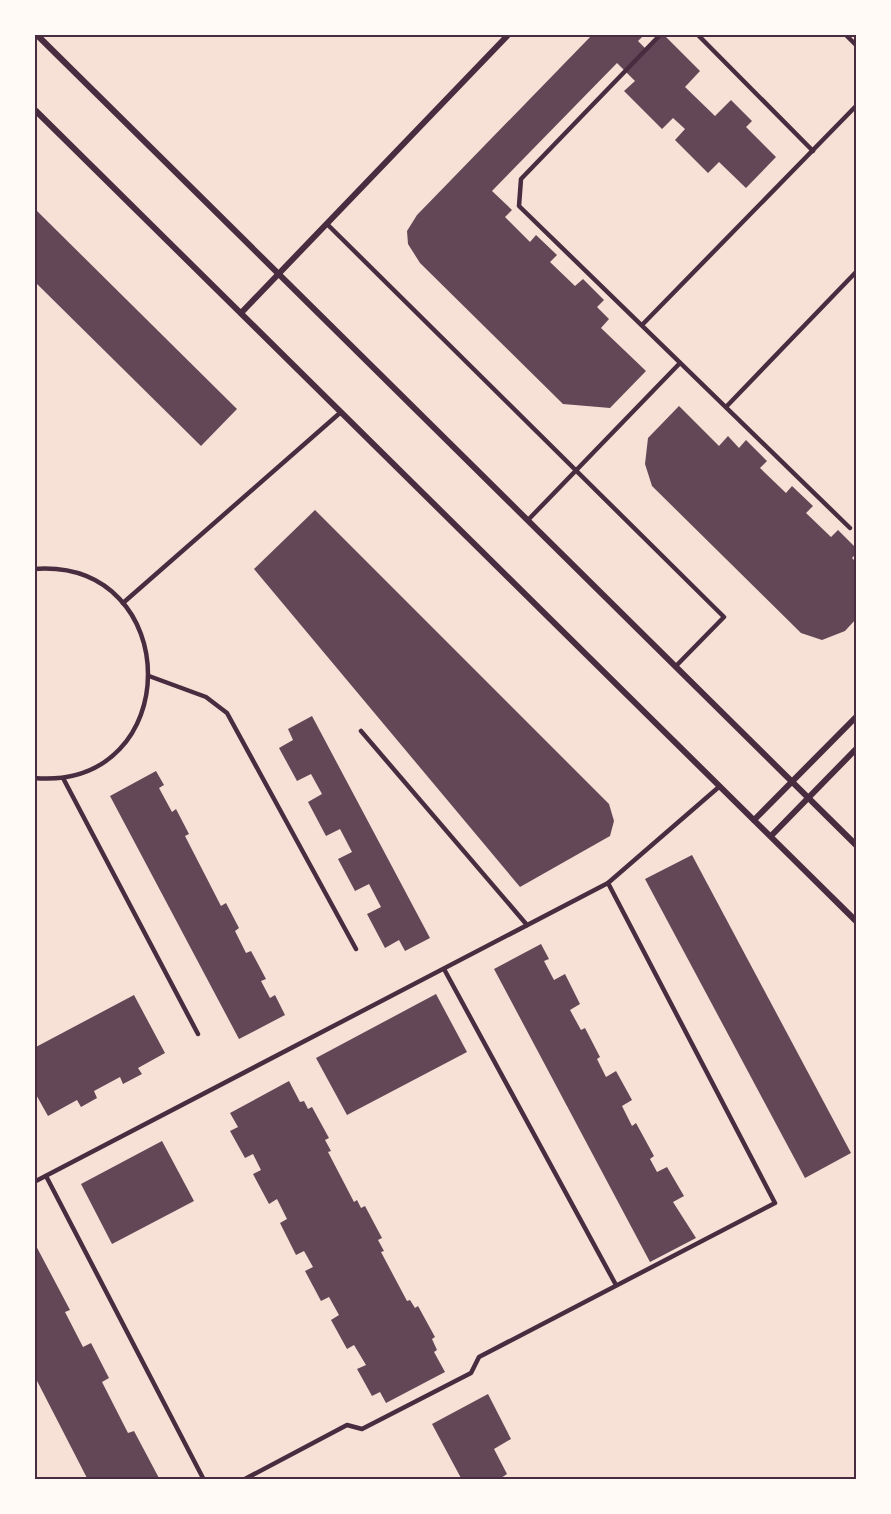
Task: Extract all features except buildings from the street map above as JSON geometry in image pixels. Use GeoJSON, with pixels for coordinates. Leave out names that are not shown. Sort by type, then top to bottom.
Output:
{"type":"FeatureCollection","features":[{"type":"Feature","properties":{"kind":"street"},"geometry":{"type":"LineString","coordinates":[[36,34],[856,845]]}},
{"type":"Feature","properties":{"kind":"street"},"geometry":{"type":"LineString","coordinates":[[241,313],[509,34]]}},
{"type":"Feature","properties":{"kind":"street"},"geometry":{"type":"LineString","coordinates":[[34,109],[856,921]]}},
{"type":"Feature","properties":{"kind":"street"},"geometry":{"type":"LineString","coordinates":[[754,820],[856,717]]}},
{"type":"Feature","properties":{"kind":"street"},"geometry":{"type":"LineString","coordinates":[[771,836],[856,749]]}},
{"type":"Feature","properties":{"kind":"lane"},"geometry":{"type":"LineString","coordinates":[[661,34],[521,180],[519,206],[850,528]]}},
{"type":"Feature","properties":{"kind":"lane"},"geometry":{"type":"LineString","coordinates":[[697,34],[813,150]]}},
{"type":"Feature","properties":{"kind":"lane"},"geometry":{"type":"LineString","coordinates":[[845,34],[856,45]]}},
{"type":"Feature","properties":{"kind":"lane"},"geometry":{"type":"LineString","coordinates":[[642,325],[856,106]]}},
{"type":"Feature","properties":{"kind":"lane"},"geometry":{"type":"LineString","coordinates":[[327,224],[724,616],[676,666]]}},
{"type":"Feature","properties":{"kind":"lane"},"geometry":{"type":"LineString","coordinates":[[726,407],[856,272]]}},
{"type":"Feature","properties":{"kind":"lane"},"geometry":{"type":"LineString","coordinates":[[528,520],[680,363]]}},
{"type":"Feature","properties":{"kind":"lane"},"geometry":{"type":"LineString","coordinates":[[123,603],[341,412]]}},
{"type":"Feature","properties":{"kind":"lane"},"geometry":{"type":"LineString","coordinates":[[34,569],[67,571],[87,578],[106,588],[123,603],[145,641],[149,676],[145,706],[124,744],[107,759],[88,770],[63,778],[34,778]]}},
{"type":"Feature","properties":{"kind":"lane"},"geometry":{"type":"LineString","coordinates":[[149,676],[206,697],[227,713],[356,949]]}},
{"type":"Feature","properties":{"kind":"lane"},"geometry":{"type":"LineString","coordinates":[[361,731],[527,925]]}},
{"type":"Feature","properties":{"kind":"lane"},"geometry":{"type":"LineString","coordinates":[[63,778],[198,1034]]}},
{"type":"Feature","properties":{"kind":"lane"},"geometry":{"type":"LineString","coordinates":[[34,1182],[608,883],[720,786]]}},
{"type":"Feature","properties":{"kind":"lane"},"geometry":{"type":"LineString","coordinates":[[243,1479],[346,1425],[362,1429],[471,1373],[479,1357],[775,1203],[608,883]]}},
{"type":"Feature","properties":{"kind":"lane"},"geometry":{"type":"LineString","coordinates":[[444,969],[616,1285]]}},
{"type":"Feature","properties":{"kind":"lane"},"geometry":{"type":"LineString","coordinates":[[46,1176],[204,1479]]}}]}
